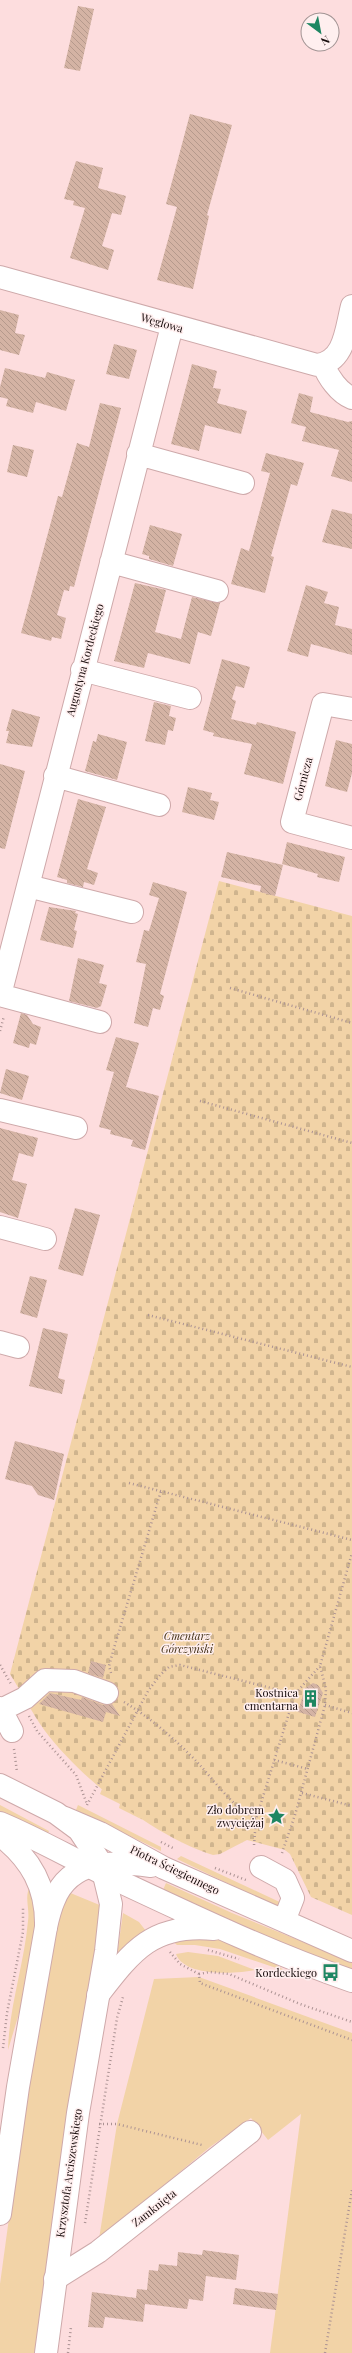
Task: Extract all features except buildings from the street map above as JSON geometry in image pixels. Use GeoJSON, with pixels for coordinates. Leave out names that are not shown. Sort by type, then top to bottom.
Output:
{"type":"FeatureCollection","features":[{"type":"Feature","properties":{"kind":"street","name":"Węglowa"},"geometry":{"type":"LineString","coordinates":[[0,277],[309,364],[324,364]]}},
{"type":"Feature","properties":{"kind":"street"},"geometry":{"type":"LineString","coordinates":[[352,306],[339,353],[330,362],[324,364],[326,372],[344,395],[352,398]]}},
{"type":"Feature","properties":{"kind":"street","name":"Augustyna Kordeckiego"},"geometry":{"type":"LineString","coordinates":[[0,995],[82,670],[172,326]]}},
{"type":"Feature","properties":{"kind":"street"},"geometry":{"type":"LineString","coordinates":[[138,454],[243,483]]}},
{"type":"Feature","properties":{"kind":"street"},"geometry":{"type":"LineString","coordinates":[[111,562],[217,591]]}},
{"type":"Feature","properties":{"kind":"street"},"geometry":{"type":"LineString","coordinates":[[82,670],[190,698]]}},
{"type":"Feature","properties":{"kind":"street","name":"Górnicza"},"geometry":{"type":"LineString","coordinates":[[352,709],[323,704],[292,822],[352,838]]}},
{"type":"Feature","properties":{"kind":"street"},"geometry":{"type":"LineString","coordinates":[[55,776],[159,805]]}},
{"type":"Feature","properties":{"kind":"street"},"geometry":{"type":"LineString","coordinates":[[28,886],[132,912]]}},
{"type":"Feature","properties":{"kind":"street"},"geometry":{"type":"LineString","coordinates":[[0,995],[100,1022]]}},
{"type":"Feature","properties":{"kind":"street"},"geometry":{"type":"LineString","coordinates":[[0,1110],[76,1128]]}},
{"type":"Feature","properties":{"kind":"street"},"geometry":{"type":"LineString","coordinates":[[0,1227],[45,1239]]}},
{"type":"Feature","properties":{"kind":"street"},"geometry":{"type":"LineString","coordinates":[[12,1731],[1,1709],[20,1700],[45,1680],[74,1681],[110,1686]]}},
{"type":"Feature","properties":{"kind":"street","name":"Piotra Ściegiennego"},"geometry":{"type":"LineString","coordinates":[[0,1785],[100,1833],[164,1868],[352,1951]]}},
{"type":"Feature","properties":{"kind":"street","name":"Krzysztofa Arciszewskiego"},"geometry":{"type":"LineString","coordinates":[[46,2353],[78,2113],[98,1995],[111,1904],[99,1868],[79,1830],[64,1817]]}},
{"type":"Feature","properties":{"kind":"street"},"geometry":{"type":"LineString","coordinates":[[0,1823],[99,1868],[235,1933],[352,1981]]}},
{"type":"Feature","properties":{"kind":"street"},"geometry":{"type":"LineString","coordinates":[[0,1835],[16,1848],[36,1875],[46,1909],[46,1927]]}},
{"type":"Feature","properties":{"kind":"street"},"geometry":{"type":"LineString","coordinates":[[0,2214],[18,2087],[46,1927],[58,1891],[78,1872],[120,1862],[164,1868]]}},
{"type":"Feature","properties":{"kind":"street"},"geometry":{"type":"LineString","coordinates":[[261,1867],[285,1880],[293,1898],[284,1921]]}},
{"type":"Feature","properties":{"kind":"street","name":"Krzysztofa Arciszewskiego"},"geometry":{"type":"LineString","coordinates":[[98,1995],[128,1957],[153,1938],[174,1930],[194,1927],[235,1933]]}},
{"type":"Feature","properties":{"kind":"street","name":"Zamknięta"},"geometry":{"type":"LineString","coordinates":[[55,2279],[98,2252],[250,2132]]}},
{"type":"Feature","properties":{"kind":"path"},"geometry":{"type":"LineString","coordinates":[[230,988],[352,1023]]}},
{"type":"Feature","properties":{"kind":"path"},"geometry":{"type":"LineString","coordinates":[[200,1101],[352,1143]]}},
{"type":"Feature","properties":{"kind":"path"},"geometry":{"type":"LineString","coordinates":[[148,1315],[352,1367]]}},
{"type":"Feature","properties":{"kind":"path"},"geometry":{"type":"LineString","coordinates":[[129,1483],[352,1540]]}},
{"type":"Feature","properties":{"kind":"path"},"geometry":{"type":"LineString","coordinates":[[161,1491],[110,1666],[110,1686],[196,1760],[245,1814],[256,1819]]}},
{"type":"Feature","properties":{"kind":"path"},"geometry":{"type":"LineString","coordinates":[[254,1845],[256,1819],[295,1694],[320,1666],[352,1553]]}},
{"type":"Feature","properties":{"kind":"path"},"geometry":{"type":"LineString","coordinates":[[0,1665],[37,1731],[76,1775],[87,1805],[137,1710],[160,1675],[170,1667],[180,1665],[295,1694]]}},
{"type":"Feature","properties":{"kind":"path"},"geometry":{"type":"LineString","coordinates":[[282,1853],[302,1793],[325,1705],[326,1689],[320,1666]]}},
{"type":"Feature","properties":{"kind":"path"},"geometry":{"type":"LineString","coordinates":[[325,1705],[352,1713]]}},
{"type":"Feature","properties":{"kind":"path"},"geometry":{"type":"LineString","coordinates":[[274,1760],[308,1769]]}},
{"type":"Feature","properties":{"kind":"path"},"geometry":{"type":"LineString","coordinates":[[302,1793],[352,1806]]}},
{"type":"Feature","properties":{"kind":"path"},"geometry":{"type":"LineString","coordinates":[[3,2052],[7,2013],[23,1932],[23,1905]]}},
{"type":"Feature","properties":{"kind":"path"},"geometry":{"type":"LineString","coordinates":[[165,1952],[175,1949]]}},
{"type":"Feature","properties":{"kind":"path"},"geometry":{"type":"LineString","coordinates":[[202,1949],[243,1961]]}},
{"type":"Feature","properties":{"kind":"path"},"geometry":{"type":"LineString","coordinates":[[169,1951],[180,1964],[199,1974],[210,1972],[229,1974],[300,2004],[352,2022]]}},
{"type":"Feature","properties":{"kind":"path"},"geometry":{"type":"LineString","coordinates":[[199,1974],[200,1983],[352,2040]]}},
{"type":"Feature","properties":{"kind":"path"},"geometry":{"type":"LineString","coordinates":[[84,2226],[99,2124],[117,2018],[123,1995]]}},
{"type":"Feature","properties":{"kind":"path"},"geometry":{"type":"LineString","coordinates":[[99,2124],[117,2124],[210,2147]]}},
{"type":"Feature","properties":{"kind":"path"},"geometry":{"type":"LineString","coordinates":[[325,2353],[352,2190]]}},
{"type":"Feature","properties":{"kind":"path"},"geometry":{"type":"LineString","coordinates":[[68,2353],[71,2324]]}},
{"type":"Feature","properties":{"kind":"green space","name":"Cmentarz Górczyński"},"geometry":{"type":"Polygon","coordinates":[[[219,881],[352,916],[352,1915],[311,1897],[290,1854],[285,1850],[247,1840],[220,1854],[213,1855],[167,1835],[144,1821],[99,1787],[60,1749],[40,1724],[10,1674],[219,881]]]}},
{"type":"Feature","properties":{"kind":"green space"},"geometry":{"type":"Polygon","coordinates":[[[102,1789],[143,1820],[119,1808],[120,1804],[100,1794],[102,1789]]]}},
{"type":"Feature","properties":{"kind":"green space"},"geometry":{"type":"Polygon","coordinates":[[[0,1805],[49,1831],[47,1836],[0,1813],[0,1805]]]}},
{"type":"Feature","properties":{"kind":"green space"},"geometry":{"type":"Polygon","coordinates":[[[78,1805],[161,1847],[161,1851],[76,1810],[78,1805]]]}},
{"type":"Feature","properties":{"kind":"green space"},"geometry":{"type":"Polygon","coordinates":[[[181,1856],[286,1905],[277,1907],[177,1859],[181,1856]]]}},
{"type":"Feature","properties":{"kind":"green space"},"geometry":{"type":"Polygon","coordinates":[[[166,1883],[232,1913],[352,1962],[352,1971],[252,1931],[163,1890],[166,1883]]]}},
{"type":"Feature","properties":{"kind":"green space"},"geometry":{"type":"Polygon","coordinates":[[[30,1886],[37,1917],[23,2000],[8,2050],[11,2018],[26,1937],[28,1916],[27,1895],[30,1886]]]}},
{"type":"Feature","properties":{"kind":"green space"},"geometry":{"type":"Polygon","coordinates":[[[68,1892],[102,1906],[37,2353],[0,2353],[0,2284],[18,2152],[57,1922],[68,1892]]]}},
{"type":"Feature","properties":{"kind":"green space"},"geometry":{"type":"Polygon","coordinates":[[[123,1913],[139,1922],[146,1931],[117,1955],[123,1913]]]}},
{"type":"Feature","properties":{"kind":"green space"},"geometry":{"type":"Polygon","coordinates":[[[170,1939],[206,1939],[230,1942],[260,1955],[285,1971],[220,1949],[195,1945],[177,1945],[170,1939]]]}},
{"type":"Feature","properties":{"kind":"green space"},"geometry":{"type":"Polygon","coordinates":[[[188,1952],[218,1956],[255,1970],[224,1973],[200,1970],[189,1967],[181,1961],[176,1954],[188,1952]]]}},
{"type":"Feature","properties":{"kind":"green space"},"geometry":{"type":"Polygon","coordinates":[[[199,1977],[352,2033],[352,2353],[270,2353],[301,2114],[268,2140],[251,2118],[210,2147],[99,2239],[117,2124],[154,1979],[199,1977]]]}},
{"type":"Feature","properties":{"kind":"place","name":"Kostnica cmentarna"},"geometry":{"type":"Point","coordinates":[311,1699]}},
{"type":"Feature","properties":{"kind":"place","name":"Zło dobrem zwyciężaj"},"geometry":{"type":"Point","coordinates":[277,1816]}},
{"type":"Feature","properties":{"kind":"place","name":"Kordeckiego"},"geometry":{"type":"Point","coordinates":[330,1973]}}]}
